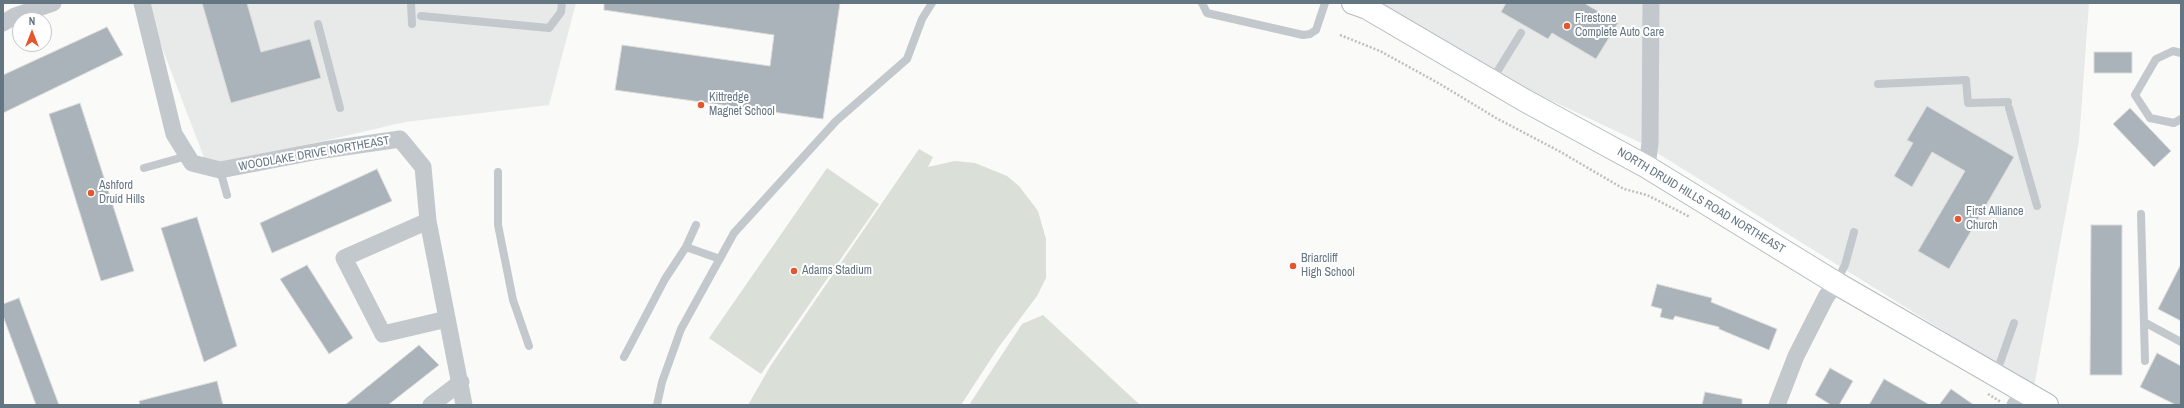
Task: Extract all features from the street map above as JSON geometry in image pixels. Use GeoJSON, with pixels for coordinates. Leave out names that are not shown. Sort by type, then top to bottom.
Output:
{"type":"FeatureCollection","features":[{"type":"Feature","properties":{"kind":"main road","name":"NORTH DRUID HILLS ROAD NORTHEAST"},"geometry":{"type":"LineString","coordinates":[[1352,3],[1367,8],[1647,167],[1836,282],[1990,383],[2020,398],[2047,405]]}},
{"type":"Feature","properties":{"kind":"street"},"geometry":{"type":"LineString","coordinates":[[3,23],[15,16],[53,3]]}},
{"type":"Feature","properties":{"kind":"street","name":"WOODLAKE DRIVE NORTHEAST"},"geometry":{"type":"LineString","coordinates":[[142,3],[174,134],[192,163],[220,170],[324,150],[400,139],[423,167],[428,221],[447,320],[461,382],[464,405]]}},
{"type":"Feature","properties":{"kind":"street"},"geometry":{"type":"LineString","coordinates":[[1647,167],[1650,143],[1651,3]]}},
{"type":"Feature","properties":{"kind":"street"},"geometry":{"type":"LineString","coordinates":[[428,221],[344,258],[383,334],[447,320]]}},
{"type":"Feature","properties":{"kind":"street"},"geometry":{"type":"LineString","coordinates":[[1777,405],[1796,356],[1826,297],[1836,282]]}},
{"type":"Feature","properties":{"kind":"street"},"geometry":{"type":"LineString","coordinates":[[431,405],[461,382]]}},
{"type":"Feature","properties":{"kind":"lane"},"geometry":{"type":"LineString","coordinates":[[411,3],[412,24]]}},
{"type":"Feature","properties":{"kind":"lane"},"geometry":{"type":"LineString","coordinates":[[421,16],[549,28],[560,12],[562,3]]}},
{"type":"Feature","properties":{"kind":"lane"},"geometry":{"type":"LineString","coordinates":[[657,405],[662,382],[681,329],[734,233],[836,121],[907,59],[922,19],[932,3]]}},
{"type":"Feature","properties":{"kind":"lane"},"geometry":{"type":"LineString","coordinates":[[1202,3],[1207,13],[1303,35],[1310,34],[1316,30],[1325,3]]}},
{"type":"Feature","properties":{"kind":"lane"},"geometry":{"type":"LineString","coordinates":[[318,24],[340,108]]}},
{"type":"Feature","properties":{"kind":"lane"},"geometry":{"type":"LineString","coordinates":[[1492,80],[1521,33]]}},
{"type":"Feature","properties":{"kind":"lane"},"geometry":{"type":"LineString","coordinates":[[2181,53],[2173,51],[2156,59],[2135,95],[2150,118],[2174,123],[2181,119]]}},
{"type":"Feature","properties":{"kind":"lane"},"geometry":{"type":"LineString","coordinates":[[1878,84],[1966,80],[1968,103],[2008,105],[2037,206]]}},
{"type":"Feature","properties":{"kind":"lane"},"geometry":{"type":"LineString","coordinates":[[144,168],[187,156]]}},
{"type":"Feature","properties":{"kind":"lane"},"geometry":{"type":"LineString","coordinates":[[220,170],[228,195]]}},
{"type":"Feature","properties":{"kind":"lane"},"geometry":{"type":"LineString","coordinates":[[498,172],[498,225],[513,300],[529,346]]}},
{"type":"Feature","properties":{"kind":"lane"},"geometry":{"type":"LineString","coordinates":[[2141,214],[2145,361]]}},
{"type":"Feature","properties":{"kind":"lane"},"geometry":{"type":"LineString","coordinates":[[624,358],[665,278],[686,247],[696,225]]}},
{"type":"Feature","properties":{"kind":"lane"},"geometry":{"type":"LineString","coordinates":[[1836,282],[1845,265],[1854,232]]}},
{"type":"Feature","properties":{"kind":"lane"},"geometry":{"type":"LineString","coordinates":[[686,247],[720,259]]}},
{"type":"Feature","properties":{"kind":"lane"},"geometry":{"type":"LineString","coordinates":[[2144,322],[2181,342]]}},
{"type":"Feature","properties":{"kind":"lane"},"geometry":{"type":"LineString","coordinates":[[1990,383],[2014,323]]}},
{"type":"Feature","properties":{"kind":"path"},"geometry":{"type":"LineString","coordinates":[[1340,35],[1380,51],[1433,80],[1496,118],[1559,150],[1624,189],[1647,195],[1693,218]]}},
{"type":"Feature","properties":{"kind":"path"},"geometry":{"type":"LineString","coordinates":[[1990,383],[2006,405]]}},
{"type":"Feature","properties":{"kind":"shaded area"},"geometry":{"type":"Polygon","coordinates":[[[145,3],[576,3],[549,105],[405,122],[208,168],[145,3]]]}},
{"type":"Feature","properties":{"kind":"shaded area"},"geometry":{"type":"Polygon","coordinates":[[[1339,3],[2089,3],[2079,141],[2034,387],[1654,151],[1654,149],[1348,5],[1339,3]]]}},
{"type":"Feature","properties":{"kind":"shaded area"},"geometry":{"type":"Polygon","coordinates":[[[919,149],[933,157],[928,167],[955,161],[975,163],[1007,176],[1019,186],[1038,211],[1046,239],[1046,278],[1037,296],[998,348],[961,405],[748,405],[771,365],[919,149]]]}},
{"type":"Feature","properties":{"kind":"shaded area","name":"Adams Stadium"},"geometry":{"type":"Polygon","coordinates":[[[827,168],[879,204],[761,374],[709,338],[827,168]]]}},
{"type":"Feature","properties":{"kind":"shaded area"},"geometry":{"type":"Polygon","coordinates":[[[1043,315],[1140,405],[969,405],[1022,324],[1043,315]]]}},
{"type":"Feature","properties":{"kind":"building"},"geometry":{"type":"Polygon","coordinates":[[[202,3],[247,3],[261,52],[310,39],[321,78],[231,103],[202,3]]]}},
{"type":"Feature","properties":{"kind":"building"},"geometry":{"type":"Polygon","coordinates":[[[604,3],[840,3],[823,119],[615,90],[622,45],[770,66],[774,35],[604,10],[604,3]]]}},
{"type":"Feature","properties":{"kind":"building"},"geometry":{"type":"Polygon","coordinates":[[[1506,3],[1584,3],[1618,23],[1596,59],[1552,33],[1548,39],[1501,12],[1506,3]]]}},
{"type":"Feature","properties":{"kind":"building"},"geometry":{"type":"Polygon","coordinates":[[[107,27],[123,55],[3,113],[3,75],[107,27]]]}},
{"type":"Feature","properties":{"kind":"building"},"geometry":{"type":"Polygon","coordinates":[[[2094,52],[2132,52],[2132,73],[2094,73],[2094,52]]]}},
{"type":"Feature","properties":{"kind":"building","name":"Ashford Druid Hills"},"geometry":{"type":"Polygon","coordinates":[[[80,103],[134,271],[101,281],[49,114],[80,103]]]}},
{"type":"Feature","properties":{"kind":"building","name":"First Alliance Church"},"geometry":{"type":"Polygon","coordinates":[[[1927,106],[2014,157],[1949,269],[1918,251],[1965,171],[1932,152],[1912,187],[1894,176],[1913,143],[1907,140],[1927,106]]]}},
{"type":"Feature","properties":{"kind":"building"},"geometry":{"type":"Polygon","coordinates":[[[2130,108],[2171,151],[2154,167],[2113,124],[2130,108]]]}},
{"type":"Feature","properties":{"kind":"building"},"geometry":{"type":"Polygon","coordinates":[[[377,169],[392,201],[272,253],[260,223],[377,169]]]}},
{"type":"Feature","properties":{"kind":"building","name":"Ashford Druid Hills"},"geometry":{"type":"Polygon","coordinates":[[[197,217],[237,346],[204,362],[161,228],[197,217]]]}},
{"type":"Feature","properties":{"kind":"building"},"geometry":{"type":"Polygon","coordinates":[[[2091,225],[2122,225],[2122,375],[2090,375],[2091,225]]]}},
{"type":"Feature","properties":{"kind":"building"},"geometry":{"type":"Polygon","coordinates":[[[2181,264],[2181,321],[2158,309],[2181,264]]]}},
{"type":"Feature","properties":{"kind":"building"},"geometry":{"type":"Polygon","coordinates":[[[307,265],[353,338],[329,354],[280,279],[307,265]]]}},
{"type":"Feature","properties":{"kind":"building"},"geometry":{"type":"Polygon","coordinates":[[[1657,284],[1712,298],[1711,302],[1777,329],[1769,350],[1719,329],[1719,327],[1675,316],[1673,320],[1660,317],[1662,309],[1651,306],[1657,284]]]}},
{"type":"Feature","properties":{"kind":"building"},"geometry":{"type":"Polygon","coordinates":[[[19,298],[59,405],[36,405],[3,316],[3,304],[19,298]]]}},
{"type":"Feature","properties":{"kind":"building"},"geometry":{"type":"Polygon","coordinates":[[[419,345],[439,365],[388,405],[345,405],[419,345]]]}},
{"type":"Feature","properties":{"kind":"building"},"geometry":{"type":"Polygon","coordinates":[[[2157,353],[2181,366],[2181,405],[2176,405],[2140,387],[2157,353]]]}},
{"type":"Feature","properties":{"kind":"building"},"geometry":{"type":"Polygon","coordinates":[[[1830,368],[1853,381],[1839,405],[1831,405],[1815,395],[1830,368]]]}},
{"type":"Feature","properties":{"kind":"building"},"geometry":{"type":"Polygon","coordinates":[[[1884,379],[1930,405],[1869,405],[1884,379]]]}},
{"type":"Feature","properties":{"kind":"building"},"geometry":{"type":"Polygon","coordinates":[[[217,381],[223,405],[140,405],[139,401],[217,381]]]}},
{"type":"Feature","properties":{"kind":"building"},"geometry":{"type":"Polygon","coordinates":[[[1951,389],[1974,405],[1939,405],[1951,389]]]}},
{"type":"Feature","properties":{"kind":"building"},"geometry":{"type":"Polygon","coordinates":[[[1705,392],[1742,399],[1742,405],[1702,405],[1705,392]]]}},
{"type":"Feature","properties":{"kind":"place","name":"Firestone Complete Auto Care"},"geometry":{"type":"Point","coordinates":[1567,26]}},
{"type":"Feature","properties":{"kind":"place","name":"Kittredge Magnet School"},"geometry":{"type":"Point","coordinates":[701,105]}},
{"type":"Feature","properties":{"kind":"place","name":"Ashford Druid Hills"},"geometry":{"type":"Point","coordinates":[91,193]}},
{"type":"Feature","properties":{"kind":"place","name":"First Alliance Church"},"geometry":{"type":"Point","coordinates":[1958,219]}},
{"type":"Feature","properties":{"kind":"place","name":"Briarcliff High School"},"geometry":{"type":"Point","coordinates":[1293,266]}},
{"type":"Feature","properties":{"kind":"place","name":"Adams Stadium"},"geometry":{"type":"Point","coordinates":[794,271]}}]}
